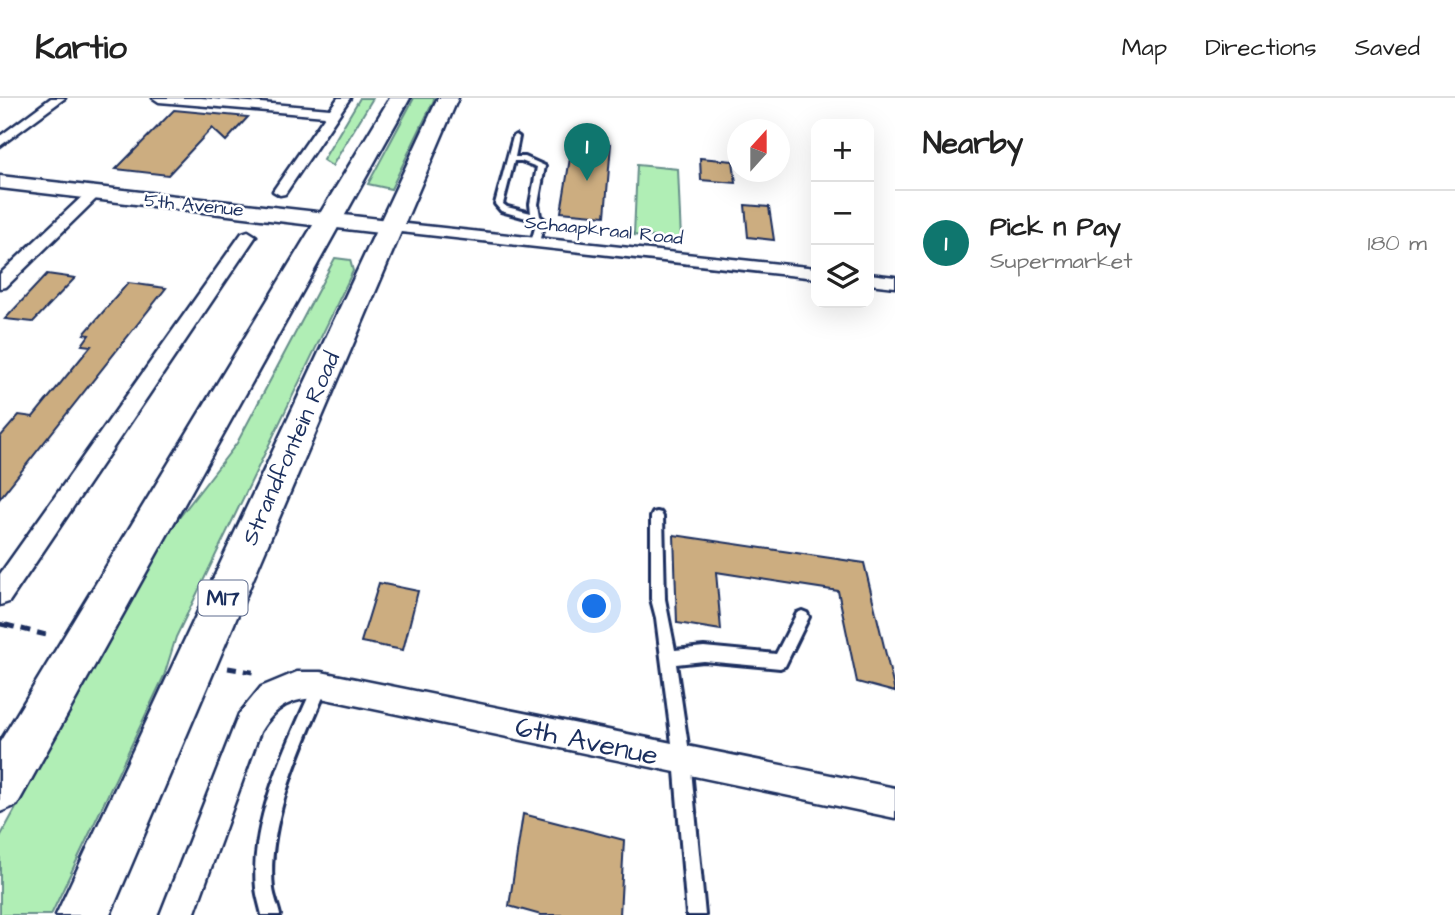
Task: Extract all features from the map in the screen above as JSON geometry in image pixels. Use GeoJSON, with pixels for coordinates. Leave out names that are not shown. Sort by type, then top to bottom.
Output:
{"type":"FeatureCollection","features":[{"type":"Feature","properties":{"kind":"main road"},"geometry":{"type":"LineString","coordinates":[[0,788],[400,98]]}},
{"type":"Feature","properties":{"kind":"main road","name":"Strandfontein Road"},"geometry":{"type":"LineString","coordinates":[[83,915],[388,227],[448,98]]}},
{"type":"Feature","properties":{"kind":"main road","name":"5th Avenue"},"geometry":{"type":"LineString","coordinates":[[0,182],[388,227]]}},
{"type":"Feature","properties":{"kind":"street"},"geometry":{"type":"LineString","coordinates":[[0,142],[59,98]]}},
{"type":"Feature","properties":{"kind":"street"},"geometry":{"type":"LineString","coordinates":[[159,98],[334,113]]}},
{"type":"Feature","properties":{"kind":"street"},"geometry":{"type":"LineString","coordinates":[[280,191],[344,98]]}},
{"type":"Feature","properties":{"kind":"street"},"geometry":{"type":"LineString","coordinates":[[0,283],[94,193]]}},
{"type":"Feature","properties":{"kind":"street","name":"Schaapkraal Road"},"geometry":{"type":"LineString","coordinates":[[388,227],[811,272]]}},
{"type":"Feature","properties":{"kind":"street"},"geometry":{"type":"LineString","coordinates":[[0,594],[248,236]]}},
{"type":"Feature","properties":{"kind":"street"},"geometry":{"type":"LineString","coordinates":[[874,280],[895,282]]}},
{"type":"Feature","properties":{"kind":"street","name":"6th Avenue"},"geometry":{"type":"LineString","coordinates":[[177,915],[249,724],[261,703],[279,691],[298,684],[321,685],[895,803]]}},
{"type":"Feature","properties":{"kind":"lane"},"geometry":{"type":"LineString","coordinates":[[516,137],[500,195],[500,207],[541,220],[536,243]]}},
{"type":"Feature","properties":{"kind":"lane"},"geometry":{"type":"LineString","coordinates":[[510,159],[522,159],[541,166],[534,204],[536,217]]}},
{"type":"Feature","properties":{"kind":"lane"},"geometry":{"type":"LineString","coordinates":[[657,517],[657,599],[663,618],[681,759],[696,915]]}},
{"type":"Feature","properties":{"kind":"lane"},"geometry":{"type":"LineString","coordinates":[[667,658],[705,654],[780,661],[802,617]]}},
{"type":"Feature","properties":{"kind":"lane"},"geometry":{"type":"LineString","coordinates":[[271,915],[265,901],[263,865],[270,829],[321,685]]}},
{"type":"Feature","properties":{"kind":"path"},"geometry":{"type":"LineString","coordinates":[[0,624],[59,638]]}},
{"type":"Feature","properties":{"kind":"green space"},"geometry":{"type":"Polygon","coordinates":[[[360,98],[373,98],[332,166],[323,160],[360,98]]]}},
{"type":"Feature","properties":{"kind":"green space"},"geometry":{"type":"Polygon","coordinates":[[[414,98],[435,98],[391,189],[368,184],[414,98]]]}},
{"type":"Feature","properties":{"kind":"green space"},"geometry":{"type":"Polygon","coordinates":[[[637,165],[678,169],[681,240],[634,235],[637,165]]]}},
{"type":"Feature","properties":{"kind":"green space"},"geometry":{"type":"Polygon","coordinates":[[[335,258],[350,260],[353,271],[176,637],[164,676],[51,915],[0,915],[0,837],[168,532],[237,443],[335,258]]]}},
{"type":"Feature","properties":{"kind":"building"},"geometry":{"type":"Polygon","coordinates":[[[174,110],[248,117],[226,141],[212,128],[168,175],[116,169],[174,110]]]}},
{"type":"Feature","properties":{"kind":"building"},"geometry":{"type":"Polygon","coordinates":[[[573,140],[611,144],[605,216],[561,212],[573,140]]]}},
{"type":"Feature","properties":{"kind":"building"},"geometry":{"type":"Polygon","coordinates":[[[700,158],[727,160],[727,182],[736,183],[701,180],[700,158]]]}},
{"type":"Feature","properties":{"kind":"building"},"geometry":{"type":"Polygon","coordinates":[[[745,205],[769,207],[774,240],[748,237],[745,205]]]}},
{"type":"Feature","properties":{"kind":"building"},"geometry":{"type":"Polygon","coordinates":[[[47,274],[75,278],[33,322],[5,319],[47,274]]]}},
{"type":"Feature","properties":{"kind":"building"},"geometry":{"type":"Polygon","coordinates":[[[128,283],[166,288],[0,498],[0,437],[19,415],[33,417],[91,346],[82,345],[89,335],[84,334],[128,283]]]}},
{"type":"Feature","properties":{"kind":"building"},"geometry":{"type":"Polygon","coordinates":[[[674,535],[864,563],[895,692],[857,682],[838,591],[716,572],[721,630],[677,623],[674,535]]]}},
{"type":"Feature","properties":{"kind":"building"},"geometry":{"type":"Polygon","coordinates":[[[379,583],[418,591],[403,650],[361,642],[379,583]]]}},
{"type":"Feature","properties":{"kind":"building"},"geometry":{"type":"Polygon","coordinates":[[[523,814],[624,840],[620,915],[541,915],[509,906],[523,814]]]}},
{"type":"Feature","properties":{"kind":"place","name":"Pick n Pay"},"geometry":{"type":"Point","coordinates":[587,181]}}]}
